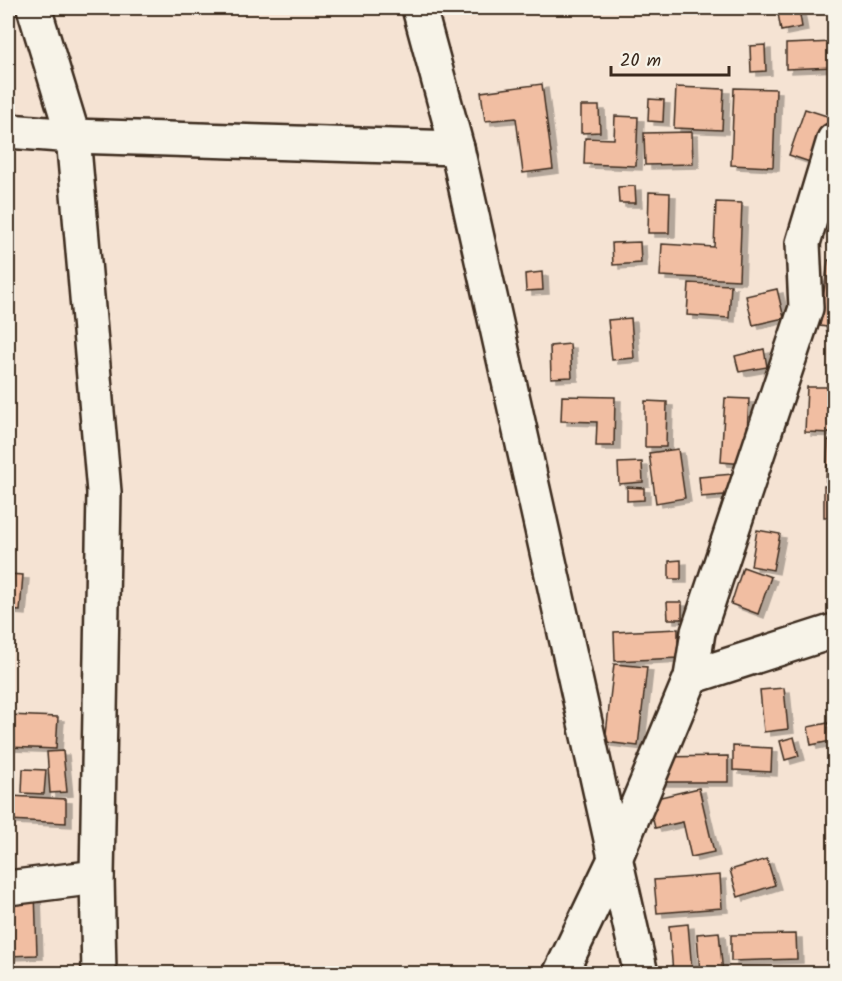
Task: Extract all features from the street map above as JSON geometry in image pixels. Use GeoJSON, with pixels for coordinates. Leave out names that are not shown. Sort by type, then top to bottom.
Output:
{"type":"FeatureCollection","features":[{"type":"Feature","properties":{"kind":"street"},"geometry":{"type":"LineString","coordinates":[[34,8],[73,136],[104,492],[97,877],[99,974]]}},
{"type":"Feature","properties":{"kind":"street"},"geometry":{"type":"LineString","coordinates":[[419,8],[456,148],[641,974]]}},
{"type":"Feature","properties":{"kind":"street"},"geometry":{"type":"LineString","coordinates":[[8,131],[73,136],[456,148]]}},
{"type":"Feature","properties":{"kind":"street"},"geometry":{"type":"LineString","coordinates":[[560,974],[615,859],[691,677],[698,632],[806,308],[803,243],[834,140]]}},
{"type":"Feature","properties":{"kind":"street"},"geometry":{"type":"LineString","coordinates":[[691,677],[834,631]]}},
{"type":"Feature","properties":{"kind":"street"},"geometry":{"type":"LineString","coordinates":[[8,888],[97,877]]}},
{"type":"Feature","properties":{"kind":"building"},"geometry":{"type":"Polygon","coordinates":[[[799,9],[802,27],[781,31],[778,13],[799,9]]]}},
{"type":"Feature","properties":{"kind":"building"},"geometry":{"type":"Polygon","coordinates":[[[834,42],[834,67],[786,69],[786,44],[834,42]]]}},
{"type":"Feature","properties":{"kind":"building"},"geometry":{"type":"Polygon","coordinates":[[[765,45],[766,71],[751,72],[750,46],[765,45]]]}},
{"type":"Feature","properties":{"kind":"building"},"geometry":{"type":"Polygon","coordinates":[[[542,84],[553,169],[523,173],[516,118],[485,121],[481,92],[542,84]]]}},
{"type":"Feature","properties":{"kind":"building"},"geometry":{"type":"Polygon","coordinates":[[[676,87],[724,89],[722,130],[674,128],[676,87]]]}},
{"type":"Feature","properties":{"kind":"building"},"geometry":{"type":"Polygon","coordinates":[[[734,88],[776,89],[773,167],[731,165],[734,88]]]}},
{"type":"Feature","properties":{"kind":"building"},"geometry":{"type":"Polygon","coordinates":[[[649,99],[664,100],[663,122],[648,121],[649,99]]]}},
{"type":"Feature","properties":{"kind":"building"},"geometry":{"type":"Polygon","coordinates":[[[581,106],[599,106],[600,132],[581,133],[581,106]]]}},
{"type":"Feature","properties":{"kind":"building"},"geometry":{"type":"Polygon","coordinates":[[[805,109],[830,117],[813,163],[789,155],[805,109]]]}},
{"type":"Feature","properties":{"kind":"building"},"geometry":{"type":"Polygon","coordinates":[[[615,116],[638,117],[636,166],[584,164],[585,138],[614,139],[615,116]]]}},
{"type":"Feature","properties":{"kind":"building"},"geometry":{"type":"Polygon","coordinates":[[[692,132],[693,164],[645,165],[644,133],[692,132]]]}},
{"type":"Feature","properties":{"kind":"building"},"geometry":{"type":"Polygon","coordinates":[[[635,186],[636,203],[619,203],[618,187],[635,186]]]}},
{"type":"Feature","properties":{"kind":"building"},"geometry":{"type":"Polygon","coordinates":[[[649,192],[670,193],[669,233],[648,233],[649,192]]]}},
{"type":"Feature","properties":{"kind":"building"},"geometry":{"type":"Polygon","coordinates":[[[716,202],[742,203],[739,280],[660,276],[662,244],[714,247],[716,202]]]}},
{"type":"Feature","properties":{"kind":"building"},"geometry":{"type":"Polygon","coordinates":[[[640,242],[641,263],[613,265],[612,243],[640,242]]]}},
{"type":"Feature","properties":{"kind":"building"},"geometry":{"type":"Polygon","coordinates":[[[828,260],[834,261],[834,328],[820,326],[828,260]]]}},
{"type":"Feature","properties":{"kind":"building"},"geometry":{"type":"Polygon","coordinates":[[[542,272],[543,290],[526,291],[525,274],[542,272]]]}},
{"type":"Feature","properties":{"kind":"building"},"geometry":{"type":"Polygon","coordinates":[[[689,283],[731,285],[729,318],[687,315],[689,283]]]}},
{"type":"Feature","properties":{"kind":"building"},"geometry":{"type":"Polygon","coordinates":[[[777,289],[784,318],[753,325],[746,296],[777,289]]]}},
{"type":"Feature","properties":{"kind":"building"},"geometry":{"type":"Polygon","coordinates":[[[631,318],[634,358],[612,360],[608,320],[631,318]]]}},
{"type":"Feature","properties":{"kind":"building"},"geometry":{"type":"Polygon","coordinates":[[[570,344],[572,377],[551,378],[550,346],[570,344]]]}},
{"type":"Feature","properties":{"kind":"building"},"geometry":{"type":"Polygon","coordinates":[[[764,349],[767,367],[739,372],[735,356],[764,349]]]}},
{"type":"Feature","properties":{"kind":"building"},"geometry":{"type":"Polygon","coordinates":[[[807,387],[828,387],[828,407],[834,407],[834,433],[805,432],[807,387]]]}},
{"type":"Feature","properties":{"kind":"building"},"geometry":{"type":"Polygon","coordinates":[[[562,396],[615,397],[614,446],[596,446],[597,422],[561,421],[562,396]]]}},
{"type":"Feature","properties":{"kind":"building"},"geometry":{"type":"Polygon","coordinates":[[[725,398],[749,399],[745,464],[721,462],[725,398]]]}},
{"type":"Feature","properties":{"kind":"building"},"geometry":{"type":"Polygon","coordinates":[[[645,401],[667,402],[666,447],[645,447],[645,401]]]}},
{"type":"Feature","properties":{"kind":"building"},"geometry":{"type":"Polygon","coordinates":[[[828,440],[834,441],[834,482],[826,481],[828,440]]]}},
{"type":"Feature","properties":{"kind":"building"},"geometry":{"type":"Polygon","coordinates":[[[678,449],[685,498],[656,503],[649,453],[678,449]]]}},
{"type":"Feature","properties":{"kind":"building"},"geometry":{"type":"Polygon","coordinates":[[[642,462],[643,482],[619,484],[618,463],[642,462]]]}},
{"type":"Feature","properties":{"kind":"building"},"geometry":{"type":"Polygon","coordinates":[[[733,474],[736,494],[701,497],[699,477],[733,474]]]}},
{"type":"Feature","properties":{"kind":"building"},"geometry":{"type":"Polygon","coordinates":[[[824,486],[834,486],[834,517],[824,517],[824,486]]]}},
{"type":"Feature","properties":{"kind":"building"},"geometry":{"type":"Polygon","coordinates":[[[627,487],[644,488],[644,500],[627,501],[627,487]]]}},
{"type":"Feature","properties":{"kind":"building"},"geometry":{"type":"Polygon","coordinates":[[[757,530],[780,534],[773,570],[751,566],[757,530]]]}},
{"type":"Feature","properties":{"kind":"building"},"geometry":{"type":"Polygon","coordinates":[[[681,560],[681,579],[669,579],[669,561],[681,560]]]}},
{"type":"Feature","properties":{"kind":"building"},"geometry":{"type":"Polygon","coordinates":[[[743,567],[771,577],[758,614],[731,604],[743,567]]]}},
{"type":"Feature","properties":{"kind":"building"},"geometry":{"type":"Polygon","coordinates":[[[8,574],[23,575],[20,611],[8,610],[8,574]]]}},
{"type":"Feature","properties":{"kind":"building"},"geometry":{"type":"Polygon","coordinates":[[[667,602],[682,602],[682,619],[668,619],[667,602]]]}},
{"type":"Feature","properties":{"kind":"building"},"geometry":{"type":"Polygon","coordinates":[[[678,629],[678,658],[615,661],[614,632],[678,629]]]}},
{"type":"Feature","properties":{"kind":"building"},"geometry":{"type":"Polygon","coordinates":[[[614,664],[647,667],[638,746],[605,742],[614,664]]]}},
{"type":"Feature","properties":{"kind":"building"},"geometry":{"type":"Polygon","coordinates":[[[784,688],[788,729],[764,732],[760,690],[784,688]]]}},
{"type":"Feature","properties":{"kind":"building"},"geometry":{"type":"Polygon","coordinates":[[[8,715],[58,717],[56,749],[8,747],[8,715]]]}},
{"type":"Feature","properties":{"kind":"building"},"geometry":{"type":"Polygon","coordinates":[[[828,723],[831,741],[811,745],[808,727],[828,723]]]}},
{"type":"Feature","properties":{"kind":"building"},"geometry":{"type":"Polygon","coordinates":[[[794,737],[799,756],[785,760],[780,741],[794,737]]]}},
{"type":"Feature","properties":{"kind":"building"},"geometry":{"type":"Polygon","coordinates":[[[733,746],[772,748],[771,772],[733,770],[733,746]]]}},
{"type":"Feature","properties":{"kind":"building"},"geometry":{"type":"Polygon","coordinates":[[[63,751],[67,792],[50,793],[47,752],[63,751]]]}},
{"type":"Feature","properties":{"kind":"building"},"geometry":{"type":"Polygon","coordinates":[[[728,756],[728,782],[659,782],[658,757],[728,756]]]}},
{"type":"Feature","properties":{"kind":"building"},"geometry":{"type":"Polygon","coordinates":[[[23,769],[46,770],[44,794],[22,793],[23,769]]]}},
{"type":"Feature","properties":{"kind":"building"},"geometry":{"type":"Polygon","coordinates":[[[699,788],[714,852],[691,857],[683,822],[655,828],[648,800],[699,788]]]}},
{"type":"Feature","properties":{"kind":"building"},"geometry":{"type":"Polygon","coordinates":[[[10,796],[66,799],[66,823],[9,820],[10,796]]]}},
{"type":"Feature","properties":{"kind":"building"},"geometry":{"type":"Polygon","coordinates":[[[767,859],[775,885],[738,897],[730,870],[767,859]]]}},
{"type":"Feature","properties":{"kind":"building"},"geometry":{"type":"Polygon","coordinates":[[[720,875],[722,908],[657,913],[654,880],[720,875]]]}},
{"type":"Feature","properties":{"kind":"building"},"geometry":{"type":"Polygon","coordinates":[[[35,891],[37,955],[8,956],[8,892],[35,891]]]}},
{"type":"Feature","properties":{"kind":"building"},"geometry":{"type":"Polygon","coordinates":[[[688,924],[692,971],[673,972],[669,926],[688,924]]]}},
{"type":"Feature","properties":{"kind":"building"},"geometry":{"type":"Polygon","coordinates":[[[719,932],[723,974],[700,974],[697,934],[719,932]]]}},
{"type":"Feature","properties":{"kind":"building"},"geometry":{"type":"Polygon","coordinates":[[[796,934],[797,959],[731,961],[731,935],[796,934]]]}}]}
